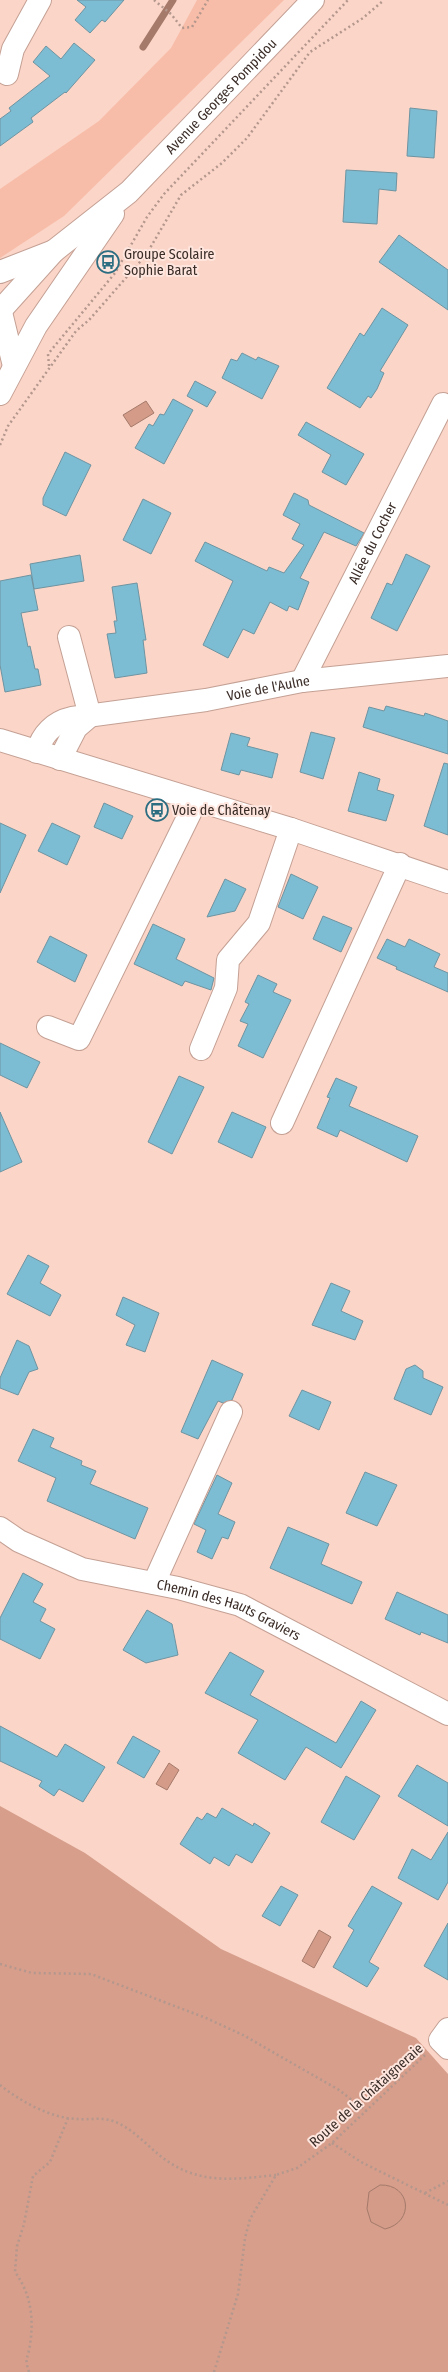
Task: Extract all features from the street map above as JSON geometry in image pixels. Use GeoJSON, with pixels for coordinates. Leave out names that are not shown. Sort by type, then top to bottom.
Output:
{"type":"FeatureCollection","features":[{"type":"Feature","properties":{"kind":"street"},"geometry":{"type":"LineString","coordinates":[[7,74],[13,49],[40,0]]}},
{"type":"Feature","properties":{"kind":"street","name":"Avenue Georges Pompidou"},"geometry":{"type":"LineString","coordinates":[[0,309],[54,251],[129,192],[313,0]]}},
{"type":"Feature","properties":{"kind":"street","name":"Avenue Georges Pompidou"},"geometry":{"type":"LineString","coordinates":[[0,394],[36,326],[129,192]]}},
{"type":"Feature","properties":{"kind":"street"},"geometry":{"type":"LineString","coordinates":[[0,272],[54,251]]}},
{"type":"Feature","properties":{"kind":"street"},"geometry":{"type":"LineString","coordinates":[[0,309],[14,366]]}},
{"type":"Feature","properties":{"kind":"street","name":"Allée du Cocher"},"geometry":{"type":"LineString","coordinates":[[302,681],[443,404]]}},
{"type":"Feature","properties":{"kind":"street"},"geometry":{"type":"LineString","coordinates":[[60,759],[76,728],[90,716],[69,637]]}},
{"type":"Feature","properties":{"kind":"street","name":"Voie de l'Aulne"},"geometry":{"type":"LineString","coordinates":[[37,752],[45,734],[54,725],[64,720],[206,700],[302,681],[448,666]]}},
{"type":"Feature","properties":{"kind":"street"},"geometry":{"type":"LineString","coordinates":[[0,740],[291,829],[400,864],[448,882]]}},
{"type":"Feature","properties":{"kind":"street"},"geometry":{"type":"LineString","coordinates":[[48,1027],[79,1039],[196,801]]}},
{"type":"Feature","properties":{"kind":"street"},"geometry":{"type":"LineString","coordinates":[[201,1049],[226,988],[228,960],[259,923],[291,829]]}},
{"type":"Feature","properties":{"kind":"street"},"geometry":{"type":"LineString","coordinates":[[282,1123],[400,864]]}},
{"type":"Feature","properties":{"kind":"street"},"geometry":{"type":"LineString","coordinates":[[154,1583],[231,1412]]}},
{"type":"Feature","properties":{"kind":"street","name":"Chemin des Hauts Graviers"},"geometry":{"type":"LineString","coordinates":[[0,1528],[21,1542],[82,1568],[154,1583],[240,1605],[448,1714]]}},
{"type":"Feature","properties":{"kind":"path"},"geometry":{"type":"LineString","coordinates":[[154,0],[171,14],[182,28],[192,27],[208,0]]}},
{"type":"Feature","properties":{"kind":"path"},"geometry":{"type":"LineString","coordinates":[[49,367],[48,354],[115,273],[147,217],[164,194],[348,0]]}},
{"type":"Feature","properties":{"kind":"path"},"geometry":{"type":"LineString","coordinates":[[0,445],[8,426],[76,331],[89,320],[146,255],[181,195],[222,163],[247,138],[310,52],[363,18],[384,0]]}},
{"type":"Feature","properties":{"kind":"path"},"geometry":{"type":"LineString","coordinates":[[0,1964],[32,1972],[91,1974],[206,2018],[243,2036],[339,2090],[366,2111]]}},
{"type":"Feature","properties":{"kind":"path","name":"Route de la Châtaigneraie"},"geometry":{"type":"LineString","coordinates":[[0,2085],[11,2094],[53,2114],[68,2118],[113,2121],[128,2130],[170,2165],[186,2173],[204,2178],[276,2175],[298,2168],[332,2142],[445,2039]]}},
{"type":"Feature","properties":{"kind":"path"},"geometry":{"type":"LineString","coordinates":[[29,2372],[25,2360],[30,2346],[31,2311],[26,2289],[15,2272],[17,2246],[24,2224],[33,2176],[50,2162],[68,2118]]}},
{"type":"Feature","properties":{"kind":"path"},"geometry":{"type":"LineString","coordinates":[[332,2142],[361,2162],[448,2205]]}},
{"type":"Feature","properties":{"kind":"path"},"geometry":{"type":"LineString","coordinates":[[214,2372],[238,2294],[244,2246],[250,2219],[276,2175]]}},
{"type":"Feature","properties":{"kind":"path"},"geometry":{"type":"LineString","coordinates":[[425,2193],[448,2181]]}},
{"type":"Feature","properties":{"kind":"shaded area"},"geometry":{"type":"Polygon","coordinates":[[[197,0],[284,0],[64,216],[0,258],[0,189],[99,121],[171,48],[197,0]]]}},
{"type":"Feature","properties":{"kind":"shaded area"},"geometry":{"type":"Polygon","coordinates":[[[146,401],[154,413],[131,427],[123,415],[146,401]]]}},
{"type":"Feature","properties":{"kind":"shaded area"},"geometry":{"type":"Polygon","coordinates":[[[169,1763],[179,1770],[167,1790],[156,1784],[169,1763]]]}},
{"type":"Feature","properties":{"kind":"shaded area"},"geometry":{"type":"Polygon","coordinates":[[[0,1806],[85,1853],[221,1949],[416,2038],[448,2074],[448,2372],[0,2372],[0,1806]]]}},
{"type":"Feature","properties":{"kind":"shaded area"},"geometry":{"type":"Polygon","coordinates":[[[319,1930],[331,1937],[314,1968],[302,1961],[319,1930]]]}},
{"type":"Feature","properties":{"kind":"shaded area"},"geometry":{"type":"Polygon","coordinates":[[[380,2185],[390,2186],[398,2190],[403,2197],[405,2204],[405,2212],[401,2219],[395,2225],[385,2229],[371,2222],[367,2209],[369,2192],[380,2185]]]}},
{"type":"Feature","properties":{"kind":"building"},"geometry":{"type":"Polygon","coordinates":[[[77,0],[124,0],[105,22],[102,20],[90,33],[75,20],[86,7],[77,0]]]}},
{"type":"Feature","properties":{"kind":"building"},"geometry":{"type":"Polygon","coordinates":[[[74,43],[95,60],[66,93],[65,92],[31,118],[33,122],[0,146],[0,119],[11,111],[9,108],[50,76],[33,62],[46,46],[61,59],[74,43]]]}},
{"type":"Feature","properties":{"kind":"building"},"geometry":{"type":"Polygon","coordinates":[[[410,108],[437,111],[434,158],[407,156],[410,108]]]}},
{"type":"Feature","properties":{"kind":"building"},"geometry":{"type":"Polygon","coordinates":[[[346,170],[397,173],[396,191],[379,189],[377,224],[343,222],[346,170]]]}},
{"type":"Feature","properties":{"kind":"building"},"geometry":{"type":"Polygon","coordinates":[[[399,235],[448,270],[448,310],[379,262],[399,235]]]}},
{"type":"Feature","properties":{"kind":"building"},"geometry":{"type":"Polygon","coordinates":[[[382,308],[408,325],[380,371],[384,373],[377,389],[371,398],[368,396],[360,408],[327,388],[360,333],[364,336],[382,308]]]}},
{"type":"Feature","properties":{"kind":"building"},"geometry":{"type":"Polygon","coordinates":[[[242,353],[256,360],[258,357],[279,366],[262,399],[222,378],[231,359],[237,361],[242,353]]]}},
{"type":"Feature","properties":{"kind":"building"},"geometry":{"type":"Polygon","coordinates":[[[195,381],[216,392],[207,407],[187,396],[195,381]]]}},
{"type":"Feature","properties":{"kind":"building"},"geometry":{"type":"Polygon","coordinates":[[[173,399],[193,410],[164,464],[135,448],[149,424],[153,426],[160,414],[164,415],[173,399]]]}},
{"type":"Feature","properties":{"kind":"building"},"geometry":{"type":"Polygon","coordinates":[[[306,422],[364,454],[346,485],[322,472],[331,455],[298,435],[306,422]]]}},
{"type":"Feature","properties":{"kind":"building"},"geometry":{"type":"Polygon","coordinates":[[[65,452],[91,465],[66,516],[43,505],[43,498],[65,452]]]}},
{"type":"Feature","properties":{"kind":"building"},"geometry":{"type":"Polygon","coordinates":[[[294,493],[308,500],[309,505],[364,533],[356,546],[324,532],[300,578],[309,582],[298,610],[289,606],[287,611],[270,602],[254,634],[243,629],[228,658],[203,645],[233,581],[195,561],[205,542],[267,571],[269,567],[284,573],[304,545],[292,539],[300,524],[283,515],[294,493]]]}},
{"type":"Feature","properties":{"kind":"building"},"geometry":{"type":"Polygon","coordinates":[[[143,499],[171,513],[151,554],[123,540],[143,499]]]}},
{"type":"Feature","properties":{"kind":"building"},"geometry":{"type":"Polygon","coordinates":[[[406,554],[430,566],[397,631],[371,618],[387,583],[392,585],[406,554]]]}},
{"type":"Feature","properties":{"kind":"building"},"geometry":{"type":"Polygon","coordinates":[[[80,555],[84,581],[34,589],[30,564],[80,555]]]}},
{"type":"Feature","properties":{"kind":"building"},"geometry":{"type":"Polygon","coordinates":[[[31,575],[38,610],[21,613],[28,647],[30,646],[35,669],[38,669],[41,685],[5,692],[0,665],[0,581],[31,575]]]}},
{"type":"Feature","properties":{"kind":"building"},"geometry":{"type":"Polygon","coordinates":[[[137,583],[146,640],[143,640],[147,673],[115,678],[107,634],[116,633],[114,621],[117,621],[112,587],[137,583]]]}},
{"type":"Feature","properties":{"kind":"building"},"geometry":{"type":"Polygon","coordinates":[[[386,706],[424,716],[425,713],[448,721],[448,754],[363,727],[369,707],[384,711],[386,706]]]}},
{"type":"Feature","properties":{"kind":"building"},"geometry":{"type":"Polygon","coordinates":[[[311,732],[335,738],[323,779],[300,772],[311,732]]]}},
{"type":"Feature","properties":{"kind":"building"},"geometry":{"type":"Polygon","coordinates":[[[231,733],[250,738],[247,746],[278,754],[272,778],[241,770],[239,775],[221,770],[231,733]]]}},
{"type":"Feature","properties":{"kind":"building"},"geometry":{"type":"Polygon","coordinates":[[[444,763],[448,764],[448,835],[424,826],[444,763]]]}},
{"type":"Feature","properties":{"kind":"building"},"geometry":{"type":"Polygon","coordinates":[[[359,772],[380,779],[377,790],[394,795],[386,821],[348,811],[359,772]]]}},
{"type":"Feature","properties":{"kind":"building"},"geometry":{"type":"Polygon","coordinates":[[[104,803],[133,816],[122,839],[94,827],[104,803]]]}},
{"type":"Feature","properties":{"kind":"building"},"geometry":{"type":"Polygon","coordinates":[[[0,823],[26,835],[0,893],[0,823]]]}},
{"type":"Feature","properties":{"kind":"building"},"geometry":{"type":"Polygon","coordinates":[[[52,823],[80,836],[67,865],[38,851],[52,823]]]}},
{"type":"Feature","properties":{"kind":"building"},"geometry":{"type":"Polygon","coordinates":[[[291,874],[318,887],[303,919],[278,907],[291,874]]]}},
{"type":"Feature","properties":{"kind":"building"},"geometry":{"type":"Polygon","coordinates":[[[225,879],[246,889],[235,911],[207,917],[225,879]]]}},
{"type":"Feature","properties":{"kind":"building"},"geometry":{"type":"Polygon","coordinates":[[[323,916],[352,928],[341,952],[313,939],[323,916]]]}},
{"type":"Feature","properties":{"kind":"building"},"geometry":{"type":"Polygon","coordinates":[[[153,924],[185,939],[176,959],[214,978],[211,990],[185,981],[182,986],[134,964],[153,924]]]}},
{"type":"Feature","properties":{"kind":"building"},"geometry":{"type":"Polygon","coordinates":[[[50,936],[87,955],[75,982],[37,962],[50,936]]]}},
{"type":"Feature","properties":{"kind":"building"},"geometry":{"type":"Polygon","coordinates":[[[387,939],[405,947],[409,939],[440,954],[434,967],[448,973],[448,992],[396,969],[397,967],[377,958],[387,939]]]}},
{"type":"Feature","properties":{"kind":"building"},"geometry":{"type":"Polygon","coordinates":[[[258,975],[277,984],[273,992],[291,1000],[263,1058],[238,1046],[248,1024],[240,1021],[249,1004],[245,1002],[258,975]]]}},
{"type":"Feature","properties":{"kind":"building"},"geometry":{"type":"Polygon","coordinates":[[[0,1043],[40,1062],[27,1088],[0,1075],[0,1043]]]}},
{"type":"Feature","properties":{"kind":"building"},"geometry":{"type":"Polygon","coordinates":[[[179,1076],[204,1087],[172,1154],[148,1142],[179,1076]]]}},
{"type":"Feature","properties":{"kind":"building"},"geometry":{"type":"Polygon","coordinates":[[[336,1078],[357,1087],[349,1106],[418,1136],[407,1162],[340,1130],[337,1137],[317,1128],[330,1098],[327,1097],[336,1078]]]}},
{"type":"Feature","properties":{"kind":"building"},"geometry":{"type":"Polygon","coordinates":[[[0,1112],[22,1162],[0,1172],[0,1112]]]}},
{"type":"Feature","properties":{"kind":"building"},"geometry":{"type":"Polygon","coordinates":[[[232,1112],[266,1127],[252,1158],[218,1142],[232,1112]]]}},
{"type":"Feature","properties":{"kind":"building"},"geometry":{"type":"Polygon","coordinates":[[[28,1255],[49,1266],[40,1283],[61,1295],[50,1316],[7,1294],[28,1255]]]}},
{"type":"Feature","properties":{"kind":"building"},"geometry":{"type":"Polygon","coordinates":[[[331,1283],[350,1291],[341,1311],[363,1321],[355,1340],[312,1325],[331,1283]]]}},
{"type":"Feature","properties":{"kind":"building"},"geometry":{"type":"Polygon","coordinates":[[[123,1297],[159,1313],[145,1352],[126,1345],[135,1325],[116,1315],[123,1297]]]}},
{"type":"Feature","properties":{"kind":"building"},"geometry":{"type":"Polygon","coordinates":[[[17,1340],[29,1346],[38,1369],[29,1372],[18,1395],[0,1388],[0,1378],[17,1340]]]}},
{"type":"Feature","properties":{"kind":"building"},"geometry":{"type":"Polygon","coordinates":[[[212,1360],[243,1374],[232,1400],[223,1403],[218,1401],[198,1439],[181,1432],[212,1360]]]}},
{"type":"Feature","properties":{"kind":"building"},"geometry":{"type":"Polygon","coordinates":[[[415,1365],[423,1371],[423,1378],[443,1387],[431,1415],[394,1399],[406,1369],[415,1365]]]}},
{"type":"Feature","properties":{"kind":"building"},"geometry":{"type":"Polygon","coordinates":[[[302,1390],[331,1402],[319,1430],[289,1416],[302,1390]]]}},
{"type":"Feature","properties":{"kind":"building"},"geometry":{"type":"Polygon","coordinates":[[[33,1429],[54,1438],[50,1447],[82,1461],[81,1465],[96,1471],[90,1484],[148,1508],[135,1539],[47,1501],[56,1478],[18,1461],[33,1429]]]}},
{"type":"Feature","properties":{"kind":"building"},"geometry":{"type":"Polygon","coordinates":[[[365,1472],[397,1485],[377,1526],[346,1513],[365,1472]]]}},
{"type":"Feature","properties":{"kind":"building"},"geometry":{"type":"Polygon","coordinates":[[[217,1475],[232,1483],[218,1514],[235,1522],[228,1539],[222,1537],[212,1559],[197,1552],[206,1530],[194,1524],[217,1475]]]}},
{"type":"Feature","properties":{"kind":"building"},"geometry":{"type":"Polygon","coordinates":[[[288,1527],[329,1544],[321,1564],[362,1582],[352,1604],[270,1568],[288,1527]]]}},
{"type":"Feature","properties":{"kind":"building"},"geometry":{"type":"Polygon","coordinates":[[[23,1573],[43,1584],[33,1602],[46,1609],[40,1621],[55,1629],[40,1659],[0,1639],[0,1618],[23,1573]]]}},
{"type":"Feature","properties":{"kind":"building"},"geometry":{"type":"Polygon","coordinates":[[[397,1592],[448,1615],[448,1643],[421,1632],[420,1635],[385,1619],[397,1592]]]}},
{"type":"Feature","properties":{"kind":"building"},"geometry":{"type":"Polygon","coordinates":[[[147,1610],[172,1624],[178,1655],[146,1663],[123,1650],[147,1610]]]}},
{"type":"Feature","properties":{"kind":"building"},"geometry":{"type":"Polygon","coordinates":[[[230,1652],[264,1671],[250,1695],[336,1743],[361,1701],[376,1710],[341,1768],[306,1747],[285,1780],[238,1753],[258,1720],[205,1693],[230,1652]]]}},
{"type":"Feature","properties":{"kind":"building"},"geometry":{"type":"Polygon","coordinates":[[[0,1726],[57,1757],[65,1744],[105,1767],[83,1802],[59,1789],[54,1796],[39,1786],[42,1781],[0,1761],[0,1726]]]}},
{"type":"Feature","properties":{"kind":"building"},"geometry":{"type":"Polygon","coordinates":[[[133,1736],[160,1751],[144,1778],[117,1763],[133,1736]]]}},
{"type":"Feature","properties":{"kind":"building"},"geometry":{"type":"Polygon","coordinates":[[[417,1765],[448,1783],[448,1826],[398,1796],[417,1765]]]}},
{"type":"Feature","properties":{"kind":"building"},"geometry":{"type":"Polygon","coordinates":[[[346,1776],[380,1796],[354,1840],[321,1822],[346,1776]]]}},
{"type":"Feature","properties":{"kind":"building"},"geometry":{"type":"Polygon","coordinates":[[[222,1808],[253,1826],[254,1823],[270,1833],[252,1863],[236,1854],[229,1866],[214,1857],[210,1864],[180,1844],[197,1817],[202,1820],[207,1813],[216,1818],[222,1808]]]}},
{"type":"Feature","properties":{"kind":"building"},"geometry":{"type":"Polygon","coordinates":[[[448,1832],[448,1882],[438,1900],[398,1878],[412,1849],[431,1860],[448,1832]]]}},
{"type":"Feature","properties":{"kind":"building"},"geometry":{"type":"Polygon","coordinates":[[[281,1886],[298,1895],[280,1926],[262,1916],[281,1886]]]}},
{"type":"Feature","properties":{"kind":"building"},"geometry":{"type":"Polygon","coordinates":[[[372,1886],[402,1903],[369,1962],[379,1968],[367,1987],[333,1967],[354,1930],[348,1926],[372,1886]]]}},
{"type":"Feature","properties":{"kind":"building"},"geometry":{"type":"Polygon","coordinates":[[[448,1923],[448,1980],[424,1966],[448,1923]]]}},
{"type":"Feature","properties":{"kind":"waterway"},"geometry":{"type":"LineString","coordinates":[[143,47],[173,0]]}},
{"type":"Feature","properties":{"kind":"place","name":"Groupe Scolaire Sophie Barat"},"geometry":{"type":"Point","coordinates":[108,262]}},
{"type":"Feature","properties":{"kind":"place","name":"Voie de Châtenay"},"geometry":{"type":"Point","coordinates":[157,810]}}]}
